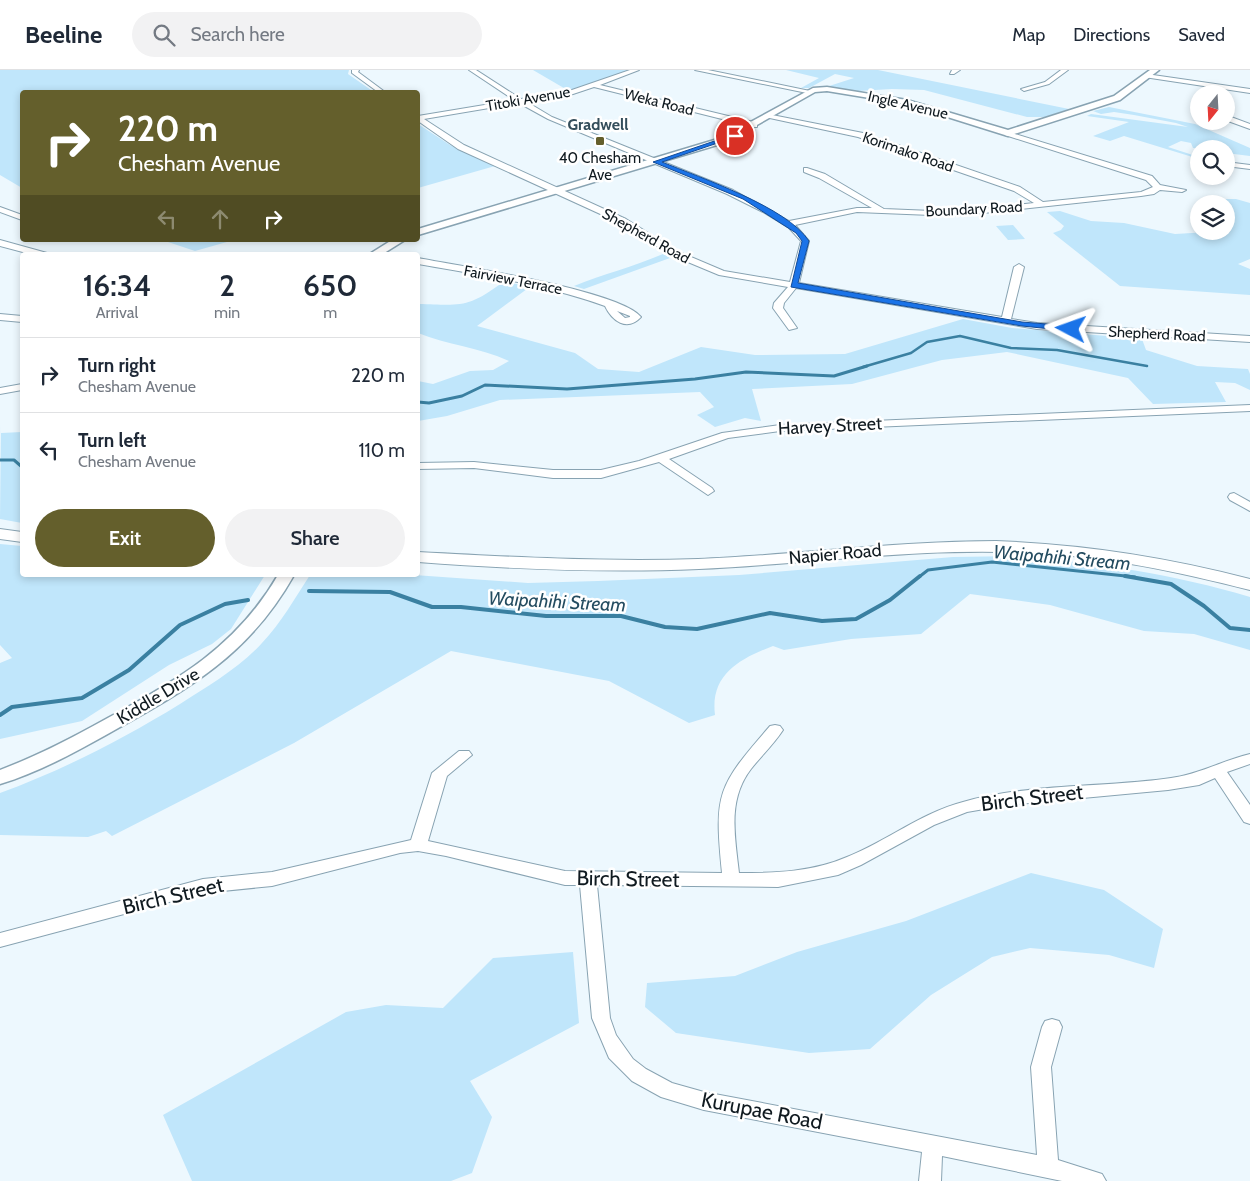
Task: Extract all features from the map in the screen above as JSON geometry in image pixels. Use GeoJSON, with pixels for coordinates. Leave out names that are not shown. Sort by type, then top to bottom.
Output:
{"type":"FeatureCollection","features":[{"type":"Feature","properties":{"kind":"main road"},"geometry":{"type":"LineString","coordinates":[[0,534],[20,537]]}},
{"type":"Feature","properties":{"kind":"main road","name":"Napier Road"},"geometry":{"type":"LineString","coordinates":[[420,557],[544,565],[646,565],[749,561],[899,549],[1003,546],[1045,548],[1136,560],[1208,574],[1250,585]]}},
{"type":"Feature","properties":{"kind":"street"},"geometry":{"type":"LineString","coordinates":[[356,70],[354,72],[379,90]]}},
{"type":"Feature","properties":{"kind":"street"},"geometry":{"type":"LineString","coordinates":[[472,70],[555,120],[745,198],[799,231],[806,241],[794,285],[779,303],[778,308],[792,328]]}},
{"type":"Feature","properties":{"kind":"street","name":"Titoki Avenue"},"geometry":{"type":"LineString","coordinates":[[420,118],[570,93],[636,70]]}},
{"type":"Feature","properties":{"kind":"street"},"geometry":{"type":"LineString","coordinates":[[698,70],[807,92]]}},
{"type":"Feature","properties":{"kind":"street"},"geometry":{"type":"LineString","coordinates":[[1024,89],[1046,83],[1065,70]]}},
{"type":"Feature","properties":{"kind":"street"},"geometry":{"type":"LineString","coordinates":[[1008,133],[1117,98],[1155,70]]}},
{"type":"Feature","properties":{"kind":"street"},"geometry":{"type":"LineString","coordinates":[[1146,76],[1250,91]]}},
{"type":"Feature","properties":{"kind":"street"},"geometry":{"type":"LineString","coordinates":[[1241,89],[1250,81]]}},
{"type":"Feature","properties":{"kind":"street","name":"Weka Road"},"geometry":{"type":"LineString","coordinates":[[594,85],[754,125]]}},
{"type":"Feature","properties":{"kind":"street","name":"Ingle Avenue"},"geometry":{"type":"LineString","coordinates":[[807,92],[827,89],[898,100],[1008,133]]}},
{"type":"Feature","properties":{"kind":"street"},"geometry":{"type":"LineString","coordinates":[[420,231],[724,140],[754,125],[807,92]]}},
{"type":"Feature","properties":{"kind":"street","name":"Korimako Road"},"geometry":{"type":"LineString","coordinates":[[767,116],[860,135],[1017,189],[1042,205]]}},
{"type":"Feature","properties":{"kind":"street","name":"Shepherd Road"},"geometry":{"type":"LineString","coordinates":[[420,119],[456,144],[623,221],[674,254],[708,268],[794,285],[1052,328],[1250,339]]}},
{"type":"Feature","properties":{"kind":"street"},"geometry":{"type":"LineString","coordinates":[[1235,121],[1250,127]]}},
{"type":"Feature","properties":{"kind":"street","name":"Boundary Road"},"geometry":{"type":"LineString","coordinates":[[1008,133],[1149,178],[1158,187],[1182,190]]}},
{"type":"Feature","properties":{"kind":"street"},"geometry":{"type":"LineString","coordinates":[[1235,166],[1250,168]]}},
{"type":"Feature","properties":{"kind":"street"},"geometry":{"type":"LineString","coordinates":[[807,170],[822,176],[881,211]]}},
{"type":"Feature","properties":{"kind":"street","name":"Boundary Road"},"geometry":{"type":"LineString","coordinates":[[788,224],[846,212],[881,211],[949,214],[1042,205],[1142,194],[1156,190],[1158,187]]}},
{"type":"Feature","properties":{"kind":"street"},"geometry":{"type":"LineString","coordinates":[[0,209],[20,217]]}},
{"type":"Feature","properties":{"kind":"street"},"geometry":{"type":"LineString","coordinates":[[382,252],[397,242]]}},
{"type":"Feature","properties":{"kind":"street"},"geometry":{"type":"LineString","coordinates":[[0,243],[33,252]]}},
{"type":"Feature","properties":{"kind":"street","name":"Fairview Terrace"},"geometry":{"type":"LineString","coordinates":[[420,261],[534,281],[608,302]]}},
{"type":"Feature","properties":{"kind":"street"},"geometry":{"type":"LineString","coordinates":[[1006,321],[1019,267]]}},
{"type":"Feature","properties":{"kind":"street"},"geometry":{"type":"LineString","coordinates":[[0,317],[20,319]]}},
{"type":"Feature","properties":{"kind":"street"},"geometry":{"type":"LineString","coordinates":[[0,391],[20,387]]}},
{"type":"Feature","properties":{"kind":"street","name":"Harvey Street"},"geometry":{"type":"LineString","coordinates":[[420,466],[474,465],[582,475],[621,470],[726,435],[780,428],[1250,408]]}},
{"type":"Feature","properties":{"kind":"street"},"geometry":{"type":"LineString","coordinates":[[660,458],[708,491]]}},
{"type":"Feature","properties":{"kind":"street"},"geometry":{"type":"LineString","coordinates":[[1234,497],[1250,507]]}},
{"type":"Feature","properties":{"kind":"street","name":"Kiddle Drive"},"geometry":{"type":"LineString","coordinates":[[0,777],[54,754],[94,734],[197,674],[247,632],[261,615],[285,577]]}},
{"type":"Feature","properties":{"kind":"street"},"geometry":{"type":"LineString","coordinates":[[731,881],[726,813],[730,790],[736,778],[775,730]]}},
{"type":"Feature","properties":{"kind":"street"},"geometry":{"type":"LineString","coordinates":[[418,846],[440,773],[464,755]]}},
{"type":"Feature","properties":{"kind":"street","name":"Birch Street"},"geometry":{"type":"LineString","coordinates":[[0,940],[202,886],[272,879],[380,852],[418,846],[446,850],[535,873],[565,878],[778,880],[832,870],[876,851],[928,821],[965,806],[1007,799],[1168,784],[1199,779],[1231,764],[1250,759]]}},
{"type":"Feature","properties":{"kind":"street"},"geometry":{"type":"LineString","coordinates":[[1218,771],[1250,818]]}},
{"type":"Feature","properties":{"kind":"street","name":"Kurupae Road"},"geometry":{"type":"LineString","coordinates":[[588,879],[601,1018],[606,1037],[628,1068],[659,1087],[704,1101],[1048,1167],[1095,1181]]}},
{"type":"Feature","properties":{"kind":"street"},"geometry":{"type":"LineString","coordinates":[[1048,1167],[1040,1068],[1052,1027]]}},
{"type":"Feature","properties":{"kind":"street"},"geometry":{"type":"LineString","coordinates":[[930,1181],[933,1144]]}},
{"type":"Feature","properties":{"kind":"shaded area"},"geometry":{"type":"Polygon","coordinates":[[[0,70],[349,70],[348,74],[371,90],[20,90],[20,187],[0,175],[0,70]]]}},
{"type":"Feature","properties":{"kind":"shaded area"},"geometry":{"type":"Polygon","coordinates":[[[533,70],[630,70],[569,91],[533,70]]]}},
{"type":"Feature","properties":{"kind":"shaded area"},"geometry":{"type":"Polygon","coordinates":[[[786,70],[878,70],[1069,109],[1045,117],[1027,117],[924,90],[858,91],[826,87],[854,78],[835,74],[809,88],[801,88],[819,78],[786,70]]]}},
{"type":"Feature","properties":{"kind":"shaded area"},"geometry":{"type":"Polygon","coordinates":[[[1109,107],[1190,123],[1190,130],[1209,130],[1232,140],[1190,140],[1190,143],[1181,141],[1168,147],[1190,154],[1190,156],[1124,136],[1110,141],[1093,136],[1129,122],[1087,116],[1091,114],[1188,127],[1134,115],[1114,112],[1101,114],[1093,111],[1109,107]]]}},
{"type":"Feature","properties":{"kind":"shaded area"},"geometry":{"type":"Polygon","coordinates":[[[420,125],[450,145],[495,166],[420,187],[420,125]]]}},
{"type":"Feature","properties":{"kind":"shaded area"},"geometry":{"type":"Polygon","coordinates":[[[1235,141],[1250,148],[1250,156],[1235,154],[1235,141]]]}},
{"type":"Feature","properties":{"kind":"shaded area"},"geometry":{"type":"Polygon","coordinates":[[[1235,199],[1250,203],[1250,259],[1238,264],[1250,269],[1250,295],[1120,286],[1053,233],[1061,230],[1064,226],[1047,212],[1060,211],[1091,221],[1124,223],[1175,234],[1190,233],[1190,240],[1235,240],[1235,199]]]}},
{"type":"Feature","properties":{"kind":"shaded area"},"geometry":{"type":"Polygon","coordinates":[[[1013,225],[1025,239],[1008,240],[996,226],[1013,225]]]}},
{"type":"Feature","properties":{"kind":"shaded area"},"geometry":{"type":"Polygon","coordinates":[[[168,242],[227,242],[195,251],[168,242]]]}},
{"type":"Feature","properties":{"kind":"shaded area"},"geometry":{"type":"Polygon","coordinates":[[[663,254],[670,258],[584,289],[574,286],[641,263],[663,254]]]}},
{"type":"Feature","properties":{"kind":"shaded area"},"geometry":{"type":"Polygon","coordinates":[[[503,282],[531,286],[477,326],[575,353],[598,369],[639,372],[701,347],[755,355],[845,354],[963,319],[1012,328],[1142,339],[1146,350],[1197,366],[1248,369],[1250,374],[1250,390],[1235,383],[1215,382],[1226,402],[1153,404],[1128,378],[1007,352],[942,360],[852,384],[752,389],[761,421],[745,418],[715,427],[697,415],[714,407],[700,392],[500,400],[447,416],[420,421],[420,381],[433,384],[470,371],[493,370],[509,361],[486,352],[420,334],[420,304],[454,305],[471,301],[491,291],[503,282]]]}},
{"type":"Feature","properties":{"kind":"shaded area"},"geometry":{"type":"Polygon","coordinates":[[[1,424],[1,433],[20,432],[20,523],[0,519],[1,424]]]}},
{"type":"Feature","properties":{"kind":"shaded area"},"geometry":{"type":"Polygon","coordinates":[[[0,544],[20,546],[20,577],[264,577],[231,629],[212,644],[169,665],[82,721],[0,739],[0,663],[12,658],[0,645],[0,544]]]}},
{"type":"Feature","properties":{"kind":"shaded area"},"geometry":{"type":"Polygon","coordinates":[[[1017,556],[1076,562],[1135,570],[1193,582],[1250,597],[1250,650],[1194,634],[1144,631],[1050,605],[970,594],[921,634],[851,639],[784,650],[773,646],[761,651],[738,663],[722,679],[717,689],[715,715],[689,723],[609,681],[451,651],[294,743],[112,836],[106,831],[88,837],[0,835],[0,793],[70,764],[115,741],[180,704],[223,676],[243,661],[269,635],[288,610],[309,577],[420,577],[420,575],[528,583],[598,581],[739,575],[953,557],[1017,556]]]}},
{"type":"Feature","properties":{"kind":"shaded area"},"geometry":{"type":"Polygon","coordinates":[[[1031,873],[1104,890],[1163,929],[1154,968],[1109,955],[1030,948],[992,957],[931,995],[870,1049],[809,1053],[676,1033],[645,1007],[647,983],[735,976],[797,952],[906,921],[1031,873]]]}},
{"type":"Feature","properties":{"kind":"shaded area"},"geometry":{"type":"Polygon","coordinates":[[[573,952],[579,1023],[470,1081],[492,1117],[472,1173],[451,1181],[192,1181],[163,1115],[346,1012],[386,1005],[443,1008],[493,958],[573,952]]]}},
{"type":"Feature","properties":{"kind":"waterway"},"geometry":{"type":"LineString","coordinates":[[863,367],[911,353],[927,342],[960,336],[1011,348],[1057,350],[1147,366]]}},
{"type":"Feature","properties":{"kind":"waterway"},"geometry":{"type":"LineString","coordinates":[[420,402],[429,403],[462,396],[485,385],[567,389],[695,379],[746,372],[834,376],[867,366]]}},
{"type":"Feature","properties":{"kind":"waterway"},"geometry":{"type":"LineString","coordinates":[[0,460],[14,460],[20,465]]}},
{"type":"Feature","properties":{"kind":"waterway","name":"Waipahihi Stream"},"geometry":{"type":"LineString","coordinates":[[919,577],[928,570],[992,562],[1135,577]]}},
{"type":"Feature","properties":{"kind":"waterway","name":"Waipahihi Stream"},"geometry":{"type":"LineString","coordinates":[[309,591],[390,592],[432,607],[461,607],[546,616],[621,616],[665,627],[697,629],[770,613],[822,621],[856,619],[890,600],[920,576]]}},
{"type":"Feature","properties":{"kind":"waterway","name":"Waipahihi Stream"},"geometry":{"type":"LineString","coordinates":[[1125,576],[1171,584],[1204,606],[1230,628],[1250,630]]}},
{"type":"Feature","properties":{"kind":"waterway","name":"Waipahihi Stream"},"geometry":{"type":"LineString","coordinates":[[0,715],[12,707],[82,698],[129,670],[180,625],[225,604],[248,600]]}},
{"type":"Feature","properties":{"kind":"place","name":"40 Chesham Ave"},"geometry":{"type":"Point","coordinates":[600,141]}},
{"type":"Feature","properties":{"kind":"district","name":"Gradwell"},"geometry":{"type":"Point","coordinates":[598,124]}},
{"type":"Feature","properties":{"kind":"route"},"geometry":{"type":"LineString","coordinates":[[735,136],[656,162],[745,198],[799,231],[806,241],[794,285],[1022,324],[1071,329]]}}]}
